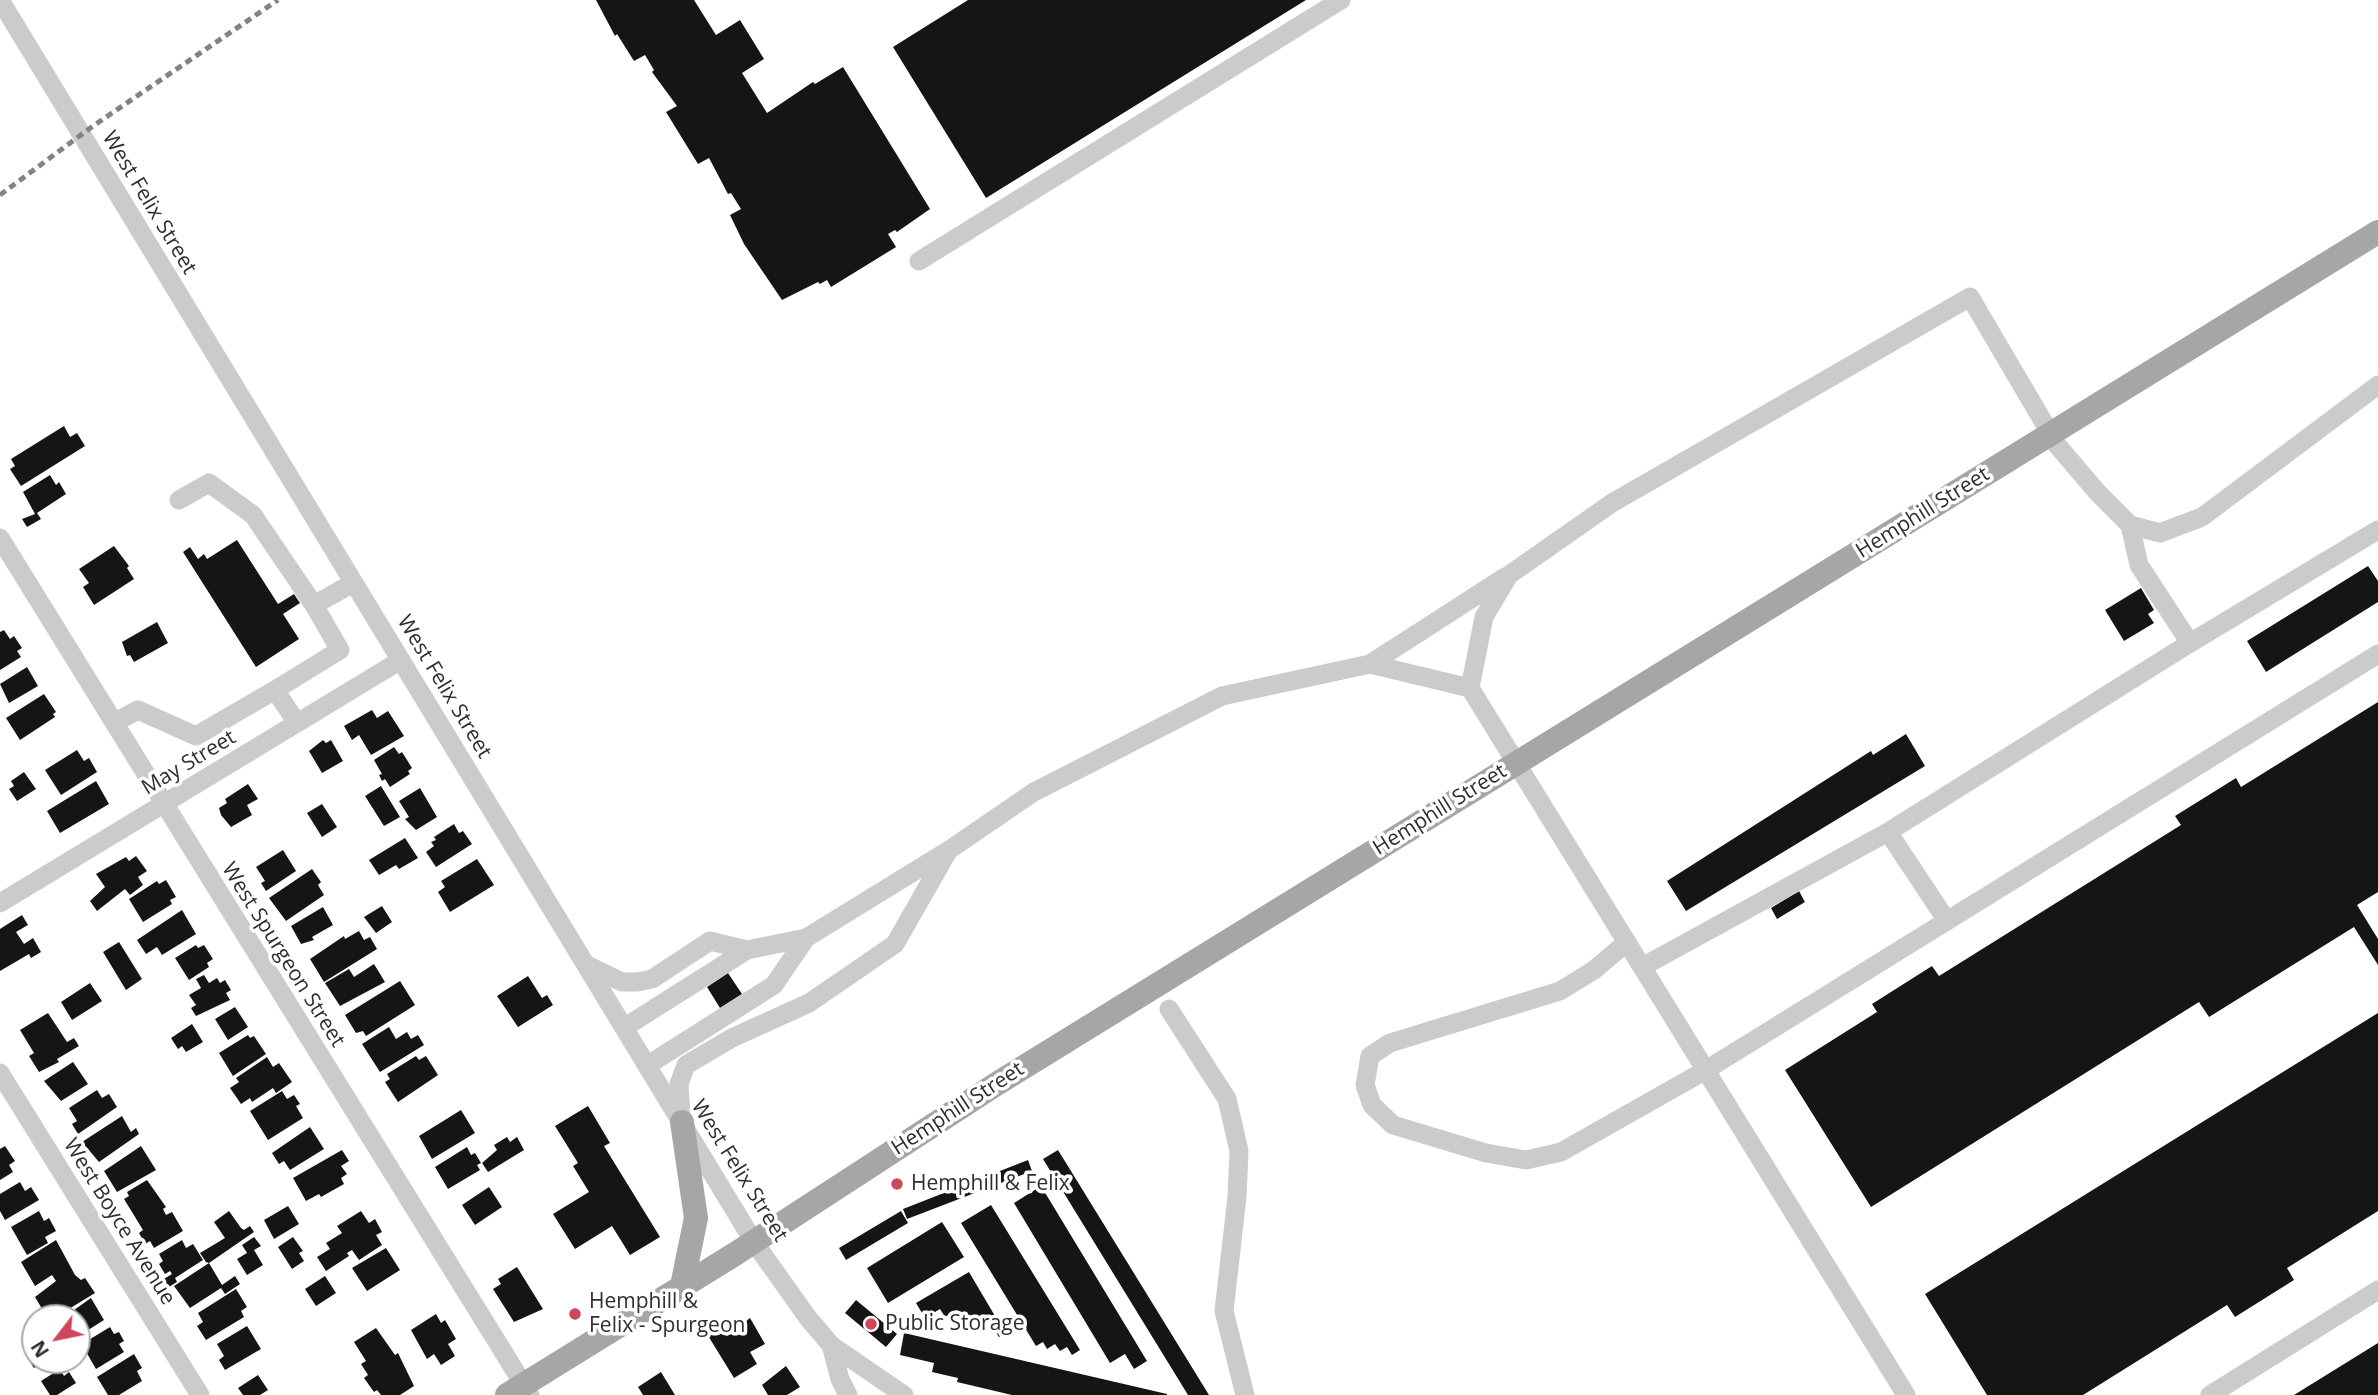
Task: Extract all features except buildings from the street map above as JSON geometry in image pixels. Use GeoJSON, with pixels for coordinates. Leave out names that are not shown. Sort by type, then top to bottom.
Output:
{"type":"FeatureCollection","features":[{"type":"Feature","properties":{"kind":"main road","name":"Hemphill Street"},"geometry":{"type":"LineString","coordinates":[[520,1391],[998,1083],[2378,232]]}},
{"type":"Feature","properties":{"kind":"main road"},"geometry":{"type":"LineString","coordinates":[[682,1122],[696,1218],[682,1286]]}},
{"type":"Feature","properties":{"kind":"street"},"geometry":{"type":"LineString","coordinates":[[919,261],[1341,0]]}},
{"type":"Feature","properties":{"kind":"street","name":"West Felix Street"},"geometry":{"type":"LineString","coordinates":[[5,7],[754,1241],[808,1318],[831,1345],[840,1379],[848,1395]]}},
{"type":"Feature","properties":{"kind":"street"},"geometry":{"type":"LineString","coordinates":[[625,1027],[747,950],[806,938],[949,850],[1034,792],[1222,696],[1370,664],[1509,575],[1612,503],[1970,297],[2057,445],[2130,525],[2160,533],[2202,517],[2378,385]]}},
{"type":"Feature","properties":{"kind":"street"},"geometry":{"type":"LineString","coordinates":[[115,722],[138,710],[196,736],[340,650],[316,608],[254,514],[209,483],[179,500]]}},
{"type":"Feature","properties":{"kind":"street"},"geometry":{"type":"LineString","coordinates":[[2130,525],[2139,565],[2190,643]]}},
{"type":"Feature","properties":{"kind":"street"},"geometry":{"type":"LineString","coordinates":[[1643,967],[1888,832],[2190,643],[2378,530]]}},
{"type":"Feature","properties":{"kind":"street","name":"West Spurgeon Street"},"geometry":{"type":"LineString","coordinates":[[0,538],[115,722],[520,1391]]}},
{"type":"Feature","properties":{"kind":"street"},"geometry":{"type":"LineString","coordinates":[[1509,575],[1484,617],[1470,688],[1906,1395]]}},
{"type":"Feature","properties":{"kind":"street"},"geometry":{"type":"LineString","coordinates":[[316,608],[314,605],[353,583]]}},
{"type":"Feature","properties":{"kind":"street"},"geometry":{"type":"LineString","coordinates":[[1627,942],[1594,970],[1560,991],[1390,1043],[1370,1056],[1365,1085],[1372,1105],[1393,1125],[1486,1153],[1526,1160],[1561,1152],[1706,1070],[2378,654]]}},
{"type":"Feature","properties":{"kind":"street","name":"May Street"},"geometry":{"type":"LineString","coordinates":[[0,903],[401,660]]}},
{"type":"Feature","properties":{"kind":"street"},"geometry":{"type":"LineString","coordinates":[[1370,664],[1470,688]]}},
{"type":"Feature","properties":{"kind":"street"},"geometry":{"type":"LineString","coordinates":[[275,690],[297,723]]}},
{"type":"Feature","properties":{"kind":"street"},"geometry":{"type":"LineString","coordinates":[[1888,832],[1947,921]]}},
{"type":"Feature","properties":{"kind":"street"},"geometry":{"type":"LineString","coordinates":[[682,1122],[679,1084],[687,1065],[732,1038],[809,1003],[895,944],[949,850]]}},
{"type":"Feature","properties":{"kind":"street"},"geometry":{"type":"LineString","coordinates":[[648,1065],[774,985],[806,938]]}},
{"type":"Feature","properties":{"kind":"street"},"geometry":{"type":"LineString","coordinates":[[587,965],[622,982],[637,982],[652,979],[710,941],[747,950]]}},
{"type":"Feature","properties":{"kind":"street"},"geometry":{"type":"LineString","coordinates":[[1169,1009],[1227,1099],[1239,1151],[1237,1197],[1224,1311],[1245,1395]]}},
{"type":"Feature","properties":{"kind":"street","name":"West Boyce Avenue"},"geometry":{"type":"LineString","coordinates":[[0,1073],[200,1395]]}},
{"type":"Feature","properties":{"kind":"street"},"geometry":{"type":"LineString","coordinates":[[2210,1395],[2378,1290]]}},
{"type":"Feature","properties":{"kind":"street"},"geometry":{"type":"LineString","coordinates":[[831,1345],[904,1395]]}},
{"type":"Feature","properties":{"kind":"railway"},"geometry":{"type":"LineString","coordinates":[[0,195],[93,126],[278,0]]}},
{"type":"Feature","properties":{"kind":"place","name":"Hemphill & Felix"},"geometry":{"type":"Point","coordinates":[897,1184]}},
{"type":"Feature","properties":{"kind":"place","name":"Hemphill & Felix - Spurgeon"},"geometry":{"type":"Point","coordinates":[575,1314]}},
{"type":"Feature","properties":{"kind":"place","name":"Public Storage"},"geometry":{"type":"Point","coordinates":[871,1324]}}]}
